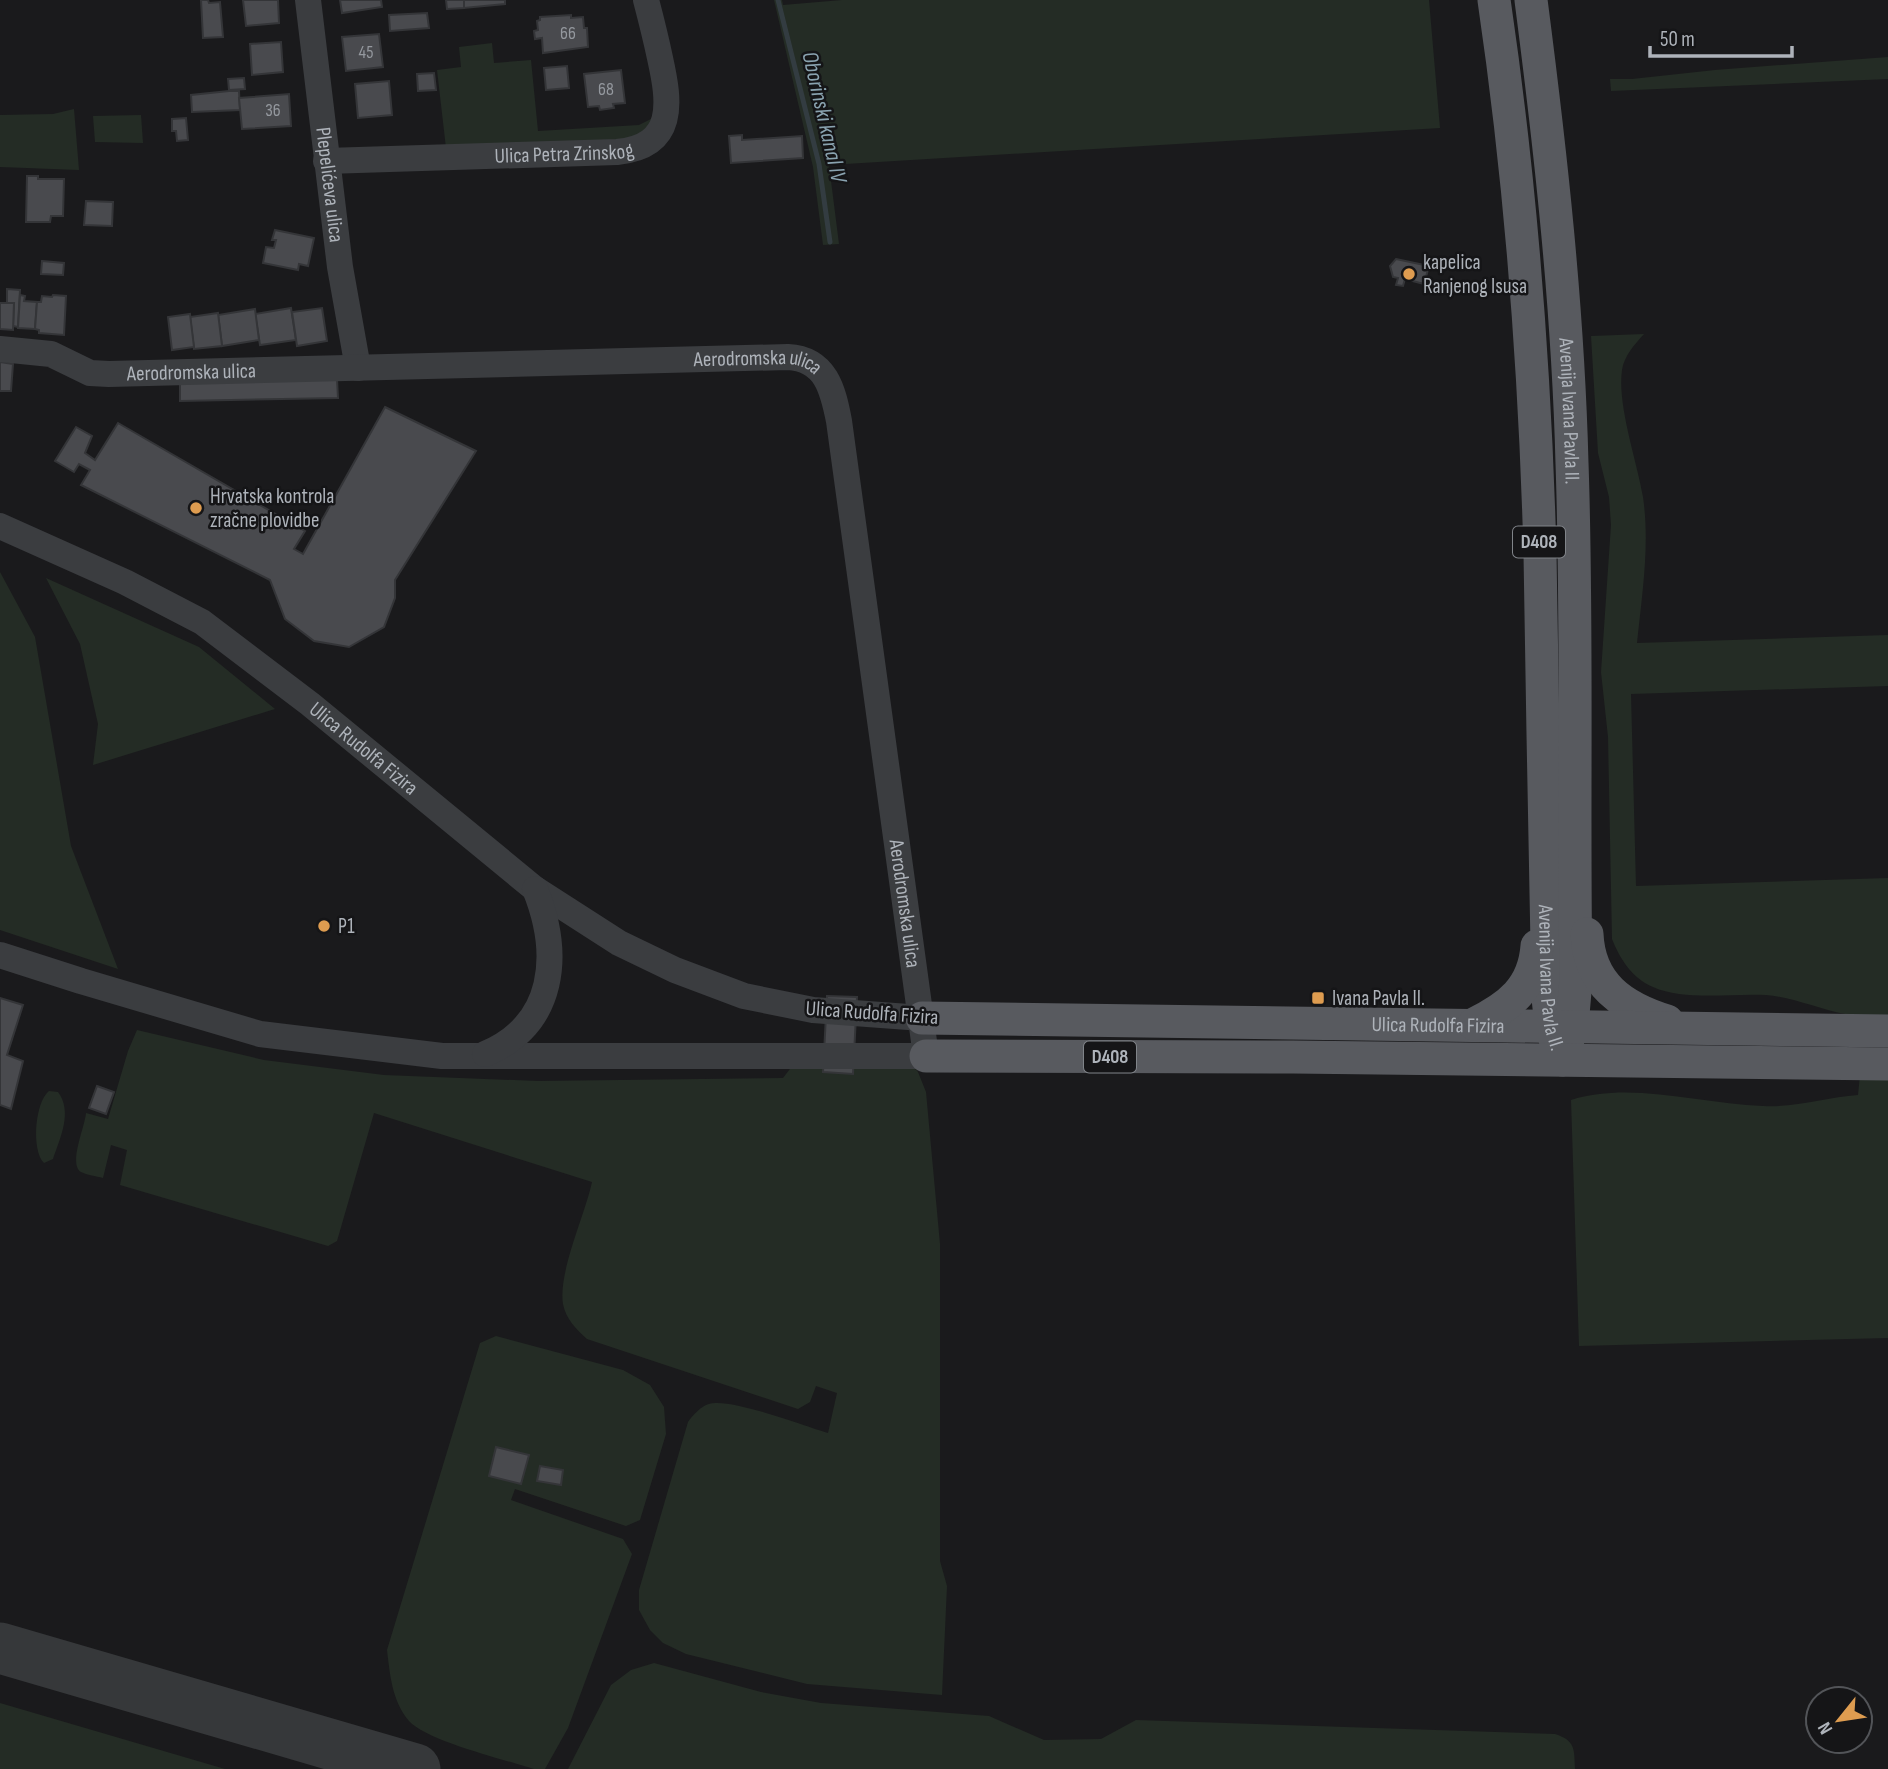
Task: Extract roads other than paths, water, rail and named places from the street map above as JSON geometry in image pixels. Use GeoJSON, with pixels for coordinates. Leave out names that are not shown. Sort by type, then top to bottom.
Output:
{"type":"FeatureCollection","features":[{"type":"Feature","properties":{"kind":"main road","name":"Avenija Ivana Pavla II."},"geometry":{"type":"LineString","coordinates":[[1494,0],[1520,220],[1532,388],[1540,554],[1548,998],[1562,1026]]}},
{"type":"Feature","properties":{"kind":"main road","name":"Avenija Ivana Pavla II."},"geometry":{"type":"LineString","coordinates":[[1531,0],[1548,125],[1560,249],[1574,524],[1576,980],[1562,1026],[1562,1060]]}},
{"type":"Feature","properties":{"kind":"main road"},"geometry":{"type":"LineString","coordinates":[[1574,862],[1584,899],[1590,954],[1604,984],[1629,1007],[1686,1027]]}},
{"type":"Feature","properties":{"kind":"main road"},"geometry":{"type":"LineString","coordinates":[[1472,1025],[1509,1004],[1528,983],[1535,962],[1539,907],[1546,882]]}},
{"type":"Feature","properties":{"kind":"main road","name":"Ulica Rudolfa Fizira"},"geometry":{"type":"LineString","coordinates":[[922,1018],[1888,1031]]}},
{"type":"Feature","properties":{"kind":"main road","name":"Ulica Rudolfa Fizira"},"geometry":{"type":"LineString","coordinates":[[926,1056],[1888,1064]]}},
{"type":"Feature","properties":{"kind":"street","name":"Plepelićeva ulica"},"geometry":{"type":"LineString","coordinates":[[308,0],[340,267],[358,368]]}},
{"type":"Feature","properties":{"kind":"street","name":"Ulica Petra Zrinskog"},"geometry":{"type":"LineString","coordinates":[[326,161],[617,152],[646,144],[654,138],[664,122],[667,99],[646,0]]}},
{"type":"Feature","properties":{"kind":"street","name":"Aerodromska ulica"},"geometry":{"type":"LineString","coordinates":[[0,349],[51,354],[83,370],[98,374],[788,357],[812,362],[820,369],[832,391],[839,421],[926,1056]]}},
{"type":"Feature","properties":{"kind":"street","name":"Ulica Rudolfa Fizira"},"geometry":{"type":"LineString","coordinates":[[0,526],[125,582],[202,622],[310,704],[535,889],[620,943],[675,970],[744,996],[813,1010],[922,1018]]}},
{"type":"Feature","properties":{"kind":"street"},"geometry":{"type":"LineString","coordinates":[[483,1055],[517,1036],[543,997],[551,951],[544,914],[535,889]]}},
{"type":"Feature","properties":{"kind":"street","name":"Ulica Rudolfa Fizira"},"geometry":{"type":"LineString","coordinates":[[0,955],[260,1034],[442,1055],[926,1056]]}},
{"type":"Feature","properties":{"kind":"waterway","name":"Oborinski kanal IV"},"geometry":{"type":"LineString","coordinates":[[778,0],[819,164],[830,242]]}},
{"type":"Feature","properties":{"kind":"place","name":"kapelica Ranjenog Isusa"},"geometry":{"type":"Point","coordinates":[1409,274]}},
{"type":"Feature","properties":{"kind":"place","name":"Hrvatska kontrola zračne plovidbe"},"geometry":{"type":"Point","coordinates":[196,508]}},
{"type":"Feature","properties":{"kind":"place","name":"P1"},"geometry":{"type":"Point","coordinates":[324,926]}},
{"type":"Feature","properties":{"kind":"place","name":"Ivana Pavla II."},"geometry":{"type":"Point","coordinates":[1318,998]}}]}
